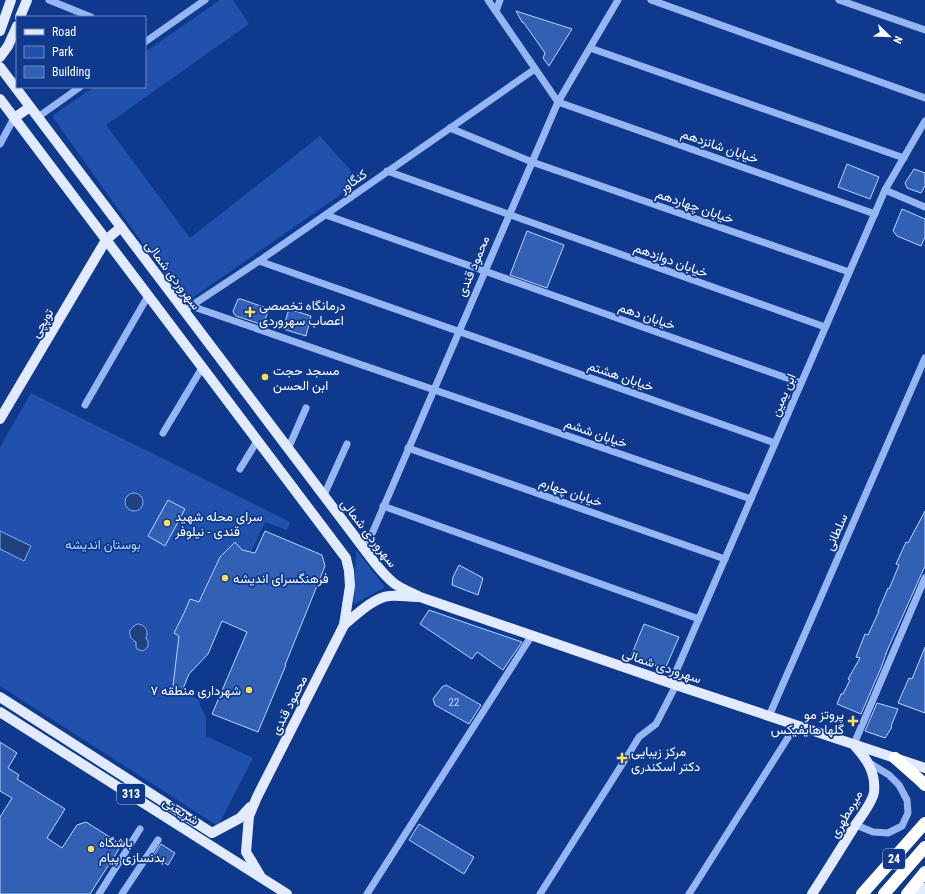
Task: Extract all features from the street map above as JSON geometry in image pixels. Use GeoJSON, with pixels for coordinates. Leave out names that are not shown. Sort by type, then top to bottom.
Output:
{"type":"FeatureCollection","features":[{"type":"Feature","properties":{"kind":"highway"},"geometry":{"type":"LineString","coordinates":[[895,758],[925,785]]}},
{"type":"Feature","properties":{"kind":"highway","name":"24"},"geometry":{"type":"LineString","coordinates":[[862,894],[925,823]]}},
{"type":"Feature","properties":{"kind":"highway","name":"24"},"geometry":{"type":"LineString","coordinates":[[884,894],[925,847]]}},
{"type":"Feature","properties":{"kind":"highway"},"geometry":{"type":"LineString","coordinates":[[907,894],[925,872]]}},
{"type":"Feature","properties":{"kind":"main road"},"geometry":{"type":"LineString","coordinates":[[0,30],[11,0]]}},
{"type":"Feature","properties":{"kind":"main road"},"geometry":{"type":"LineString","coordinates":[[20,16],[27,0]]}},
{"type":"Feature","properties":{"kind":"main road"},"geometry":{"type":"LineString","coordinates":[[0,57],[8,46],[16,28]]}},
{"type":"Feature","properties":{"kind":"main road","name":"سهروردی شمالی"},"geometry":{"type":"LineString","coordinates":[[0,67],[120,226],[188,309],[288,449],[365,550],[386,576],[394,583],[420,597],[925,768]]}},
{"type":"Feature","properties":{"kind":"main road"},"geometry":{"type":"LineString","coordinates":[[0,100],[346,558],[350,586],[344,625]]}},
{"type":"Feature","properties":{"kind":"main road"},"geometry":{"type":"LineString","coordinates":[[14,118],[30,107]]}},
{"type":"Feature","properties":{"kind":"main road","name":"توپچی"},"geometry":{"type":"LineString","coordinates":[[0,419],[106,240],[120,226]]}},
{"type":"Feature","properties":{"kind":"main road"},"geometry":{"type":"LineString","coordinates":[[344,625],[367,606],[380,598],[388,596],[420,597]]}},
{"type":"Feature","properties":{"kind":"main road","name":"محمود قندی"},"geometry":{"type":"LineString","coordinates":[[261,877],[246,852],[249,816],[344,625]]}},
{"type":"Feature","properties":{"kind":"main road","name":"شریعتی"},"geometry":{"type":"LineString","coordinates":[[0,697],[212,833]]}},
{"type":"Feature","properties":{"kind":"main road","name":"شریعتی"},"geometry":{"type":"LineString","coordinates":[[0,712],[287,894]]}},
{"type":"Feature","properties":{"kind":"main road","name":"میرمطهری"},"geometry":{"type":"LineString","coordinates":[[812,894],[856,825],[873,794],[873,778],[868,762],[854,744]]}},
{"type":"Feature","properties":{"kind":"main road","name":"محمود قندی"},"geometry":{"type":"LineString","coordinates":[[212,833],[240,818],[258,797]]}},
{"type":"Feature","properties":{"kind":"main road"},"geometry":{"type":"LineString","coordinates":[[920,894],[925,888]]}},
{"type":"Feature","properties":{"kind":"street"},"geometry":{"type":"LineString","coordinates":[[49,0],[89,16]]}},
{"type":"Feature","properties":{"kind":"street"},"geometry":{"type":"LineString","coordinates":[[146,40],[204,0]]}},
{"type":"Feature","properties":{"kind":"street"},"geometry":{"type":"LineString","coordinates":[[488,0],[558,102]]}},
{"type":"Feature","properties":{"kind":"street"},"geometry":{"type":"LineString","coordinates":[[496,11],[500,0]]}},
{"type":"Feature","properties":{"kind":"street","name":"محمود قندی"},"geometry":{"type":"LineString","coordinates":[[365,550],[558,102],[618,0]]}},
{"type":"Feature","properties":{"kind":"street"},"geometry":{"type":"LineString","coordinates":[[651,0],[925,98]]}},
{"type":"Feature","properties":{"kind":"street"},"geometry":{"type":"LineString","coordinates":[[839,0],[925,30]]}},
{"type":"Feature","properties":{"kind":"street"},"geometry":{"type":"LineString","coordinates":[[590,48],[904,158]]}},
{"type":"Feature","properties":{"kind":"street","name":"کنگاور"},"geometry":{"type":"LineString","coordinates":[[188,309],[535,68]]}},
{"type":"Feature","properties":{"kind":"street"},"geometry":{"type":"LineString","coordinates":[[38,117],[79,88]]}},
{"type":"Feature","properties":{"kind":"street","name":"خیابان شانزدهم"},"geometry":{"type":"LineString","coordinates":[[558,102],[875,214]]}},
{"type":"Feature","properties":{"kind":"street"},"geometry":{"type":"LineString","coordinates":[[0,144],[14,118]]}},
{"type":"Feature","properties":{"kind":"street","name":"ابن یمین"},"geometry":{"type":"LineString","coordinates":[[540,894],[639,737],[656,724],[674,684],[699,618],[885,190],[925,121]]}},
{"type":"Feature","properties":{"kind":"street","name":"خیابان چهاردهم"},"geometry":{"type":"LineString","coordinates":[[450,128],[532,162],[849,272]]}},
{"type":"Feature","properties":{"kind":"street","name":"خیابان دوازدهم"},"geometry":{"type":"LineString","coordinates":[[387,171],[825,327]]}},
{"type":"Feature","properties":{"kind":"street"},"geometry":{"type":"LineString","coordinates":[[885,190],[925,207]]}},
{"type":"Feature","properties":{"kind":"street","name":"خیابان دهم"},"geometry":{"type":"LineString","coordinates":[[326,214],[801,383]]}},
{"type":"Feature","properties":{"kind":"street","name":"خیابان هشتم"},"geometry":{"type":"LineString","coordinates":[[259,261],[775,443]]}},
{"type":"Feature","properties":{"kind":"street"},"geometry":{"type":"LineString","coordinates":[[85,405],[148,296]]}},
{"type":"Feature","properties":{"kind":"street","name":"خیابان ششم"},"geometry":{"type":"LineString","coordinates":[[188,309],[434,390],[751,499]]}},
{"type":"Feature","properties":{"kind":"street","name":"سلطانی"},"geometry":{"type":"LineString","coordinates":[[768,716],[925,358]]}},
{"type":"Feature","properties":{"kind":"street"},"geometry":{"type":"LineString","coordinates":[[163,433],[202,368]]}},
{"type":"Feature","properties":{"kind":"street"},"geometry":{"type":"LineString","coordinates":[[288,449],[306,408]]}},
{"type":"Feature","properties":{"kind":"street"},"geometry":{"type":"LineString","coordinates":[[240,469],[257,441]]}},
{"type":"Feature","properties":{"kind":"street"},"geometry":{"type":"LineString","coordinates":[[324,496],[347,444]]}},
{"type":"Feature","properties":{"kind":"street","name":"خیابان چهارم"},"geometry":{"type":"LineString","coordinates":[[408,448],[725,559]]}},
{"type":"Feature","properties":{"kind":"street"},"geometry":{"type":"LineString","coordinates":[[383,506],[699,618]]}},
{"type":"Feature","properties":{"kind":"street"},"geometry":{"type":"LineString","coordinates":[[854,744],[925,578]]}},
{"type":"Feature","properties":{"kind":"street"},"geometry":{"type":"LineString","coordinates":[[367,894],[532,635]]}},
{"type":"Feature","properties":{"kind":"street"},"geometry":{"type":"LineString","coordinates":[[689,894],[796,725]]}},
{"type":"Feature","properties":{"kind":"street"},"geometry":{"type":"LineString","coordinates":[[856,825],[873,832],[888,833],[902,826],[908,813],[907,800],[899,785],[889,775],[868,762]]}},
{"type":"Feature","properties":{"kind":"street"},"geometry":{"type":"LineString","coordinates":[[99,894],[140,829]]}},
{"type":"Feature","properties":{"kind":"street"},"geometry":{"type":"LineString","coordinates":[[122,894],[158,840]]}},
{"type":"Feature","properties":{"kind":"green space"},"geometry":{"type":"Polygon","coordinates":[[[220,0],[233,0],[249,24],[106,125],[190,238],[320,136],[360,181],[185,303],[52,116],[93,88],[146,88],[146,51],[220,0]]]}},
{"type":"Feature","properties":{"kind":"green space","name":"بوستان اندیشه"},"geometry":{"type":"Polygon","coordinates":[[[31,393],[290,522],[287,530],[265,522],[251,552],[242,550],[235,542],[220,556],[199,602],[190,599],[183,620],[173,686],[199,700],[206,717],[206,736],[253,758],[218,826],[0,686],[0,447],[31,393]]]}},
{"type":"Feature","properties":{"kind":"green space"},"geometry":{"type":"Polygon","coordinates":[[[356,550],[385,587],[354,604],[356,550]]]}},
{"type":"Feature","properties":{"kind":"shaded area"},"geometry":{"type":"Polygon","coordinates":[[[134,493],[140,496],[143,502],[140,508],[134,511],[128,508],[125,502],[128,496],[134,493]]]}},
{"type":"Feature","properties":{"kind":"shaded area"},"geometry":{"type":"Polygon","coordinates":[[[0,531],[31,546],[24,561],[0,549],[0,531]]]}},
{"type":"Feature","properties":{"kind":"shaded area"},"geometry":{"type":"Polygon","coordinates":[[[137,624],[142,625],[147,630],[146,638],[148,641],[148,647],[143,651],[137,649],[136,642],[130,636],[130,630],[137,624]]]}},
{"type":"Feature","properties":{"kind":"building"},"geometry":{"type":"Polygon","coordinates":[[[516,11],[572,29],[549,66],[543,58],[545,53],[522,22],[516,11]]]}},
{"type":"Feature","properties":{"kind":"building"},"geometry":{"type":"Polygon","coordinates":[[[847,164],[879,177],[870,199],[838,187],[847,164]]]}},
{"type":"Feature","properties":{"kind":"building"},"geometry":{"type":"Polygon","coordinates":[[[914,169],[925,173],[925,186],[921,193],[907,188],[905,183],[914,169]]]}},
{"type":"Feature","properties":{"kind":"building"},"geometry":{"type":"Polygon","coordinates":[[[902,209],[925,219],[925,237],[921,246],[897,236],[893,231],[902,209]]]}},
{"type":"Feature","properties":{"kind":"building"},"geometry":{"type":"Polygon","coordinates":[[[527,231],[564,245],[547,288],[510,275],[527,231]]]}},
{"type":"Feature","properties":{"kind":"building","name":"درمانگاه تخصصی اعصاب سهروردی"},"geometry":{"type":"Polygon","coordinates":[[[238,299],[269,309],[263,325],[234,314],[233,311],[238,299]]]}},
{"type":"Feature","properties":{"kind":"building"},"geometry":{"type":"Polygon","coordinates":[[[289,309],[311,316],[306,336],[283,329],[289,309]]]}},
{"type":"Feature","properties":{"kind":"building","name":"سرای محله شهید قندی - نیلوفر"},"geometry":{"type":"Polygon","coordinates":[[[168,500],[185,509],[165,546],[148,536],[168,500]]]}},
{"type":"Feature","properties":{"kind":"building"},"geometry":{"type":"Polygon","coordinates":[[[925,511],[925,566],[861,714],[837,704],[841,694],[843,694],[850,680],[848,679],[860,658],[856,657],[865,634],[868,635],[888,588],[889,589],[899,565],[896,564],[906,542],[908,543],[925,511]]]}},
{"type":"Feature","properties":{"kind":"building"},"geometry":{"type":"Polygon","coordinates":[[[265,531],[322,555],[325,566],[258,732],[212,714],[247,632],[222,621],[208,654],[189,674],[182,691],[173,686],[179,636],[174,633],[190,599],[199,602],[220,557],[235,542],[242,550],[255,553],[265,531]]]}},
{"type":"Feature","properties":{"kind":"building"},"geometry":{"type":"Polygon","coordinates":[[[459,565],[483,578],[478,595],[452,585],[453,577],[459,565]]]}},
{"type":"Feature","properties":{"kind":"building"},"geometry":{"type":"Polygon","coordinates":[[[429,610],[522,642],[503,670],[477,652],[472,659],[420,624],[429,610]]]}},
{"type":"Feature","properties":{"kind":"building"},"geometry":{"type":"Polygon","coordinates":[[[644,624],[679,637],[665,669],[631,656],[644,624]]]}},
{"type":"Feature","properties":{"kind":"building"},"geometry":{"type":"Polygon","coordinates":[[[925,647],[925,713],[898,703],[909,678],[912,679],[925,647]]]}},
{"type":"Feature","properties":{"kind":"building"},"geometry":{"type":"Polygon","coordinates":[[[446,685],[481,705],[469,724],[435,705],[433,699],[442,687],[446,685]]]}},
{"type":"Feature","properties":{"kind":"building"},"geometry":{"type":"Polygon","coordinates":[[[877,703],[898,709],[891,726],[892,727],[885,738],[865,731],[877,703]]]}},
{"type":"Feature","properties":{"kind":"building"},"geometry":{"type":"Polygon","coordinates":[[[0,742],[17,753],[8,768],[19,775],[17,779],[65,809],[47,838],[62,848],[77,825],[86,822],[116,841],[119,849],[90,894],[0,894],[0,817],[12,798],[0,791],[0,742]]]}},
{"type":"Feature","properties":{"kind":"building"},"geometry":{"type":"Polygon","coordinates":[[[419,824],[474,857],[464,874],[409,840],[419,824]]]}},
{"type":"Feature","properties":{"kind":"building"},"geometry":{"type":"Polygon","coordinates":[[[161,844],[175,853],[168,865],[153,856],[161,844]]]}},
{"type":"Feature","properties":{"kind":"place","name":"درمانگاه تخصصی اعصاب سهروردی"},"geometry":{"type":"Point","coordinates":[250,312]}},
{"type":"Feature","properties":{"kind":"place","name":"مسجد حجت ابن الحسن"},"geometry":{"type":"Point","coordinates":[265,377]}},
{"type":"Feature","properties":{"kind":"place","name":"سرای محله شهید قندی - نیلوفر"},"geometry":{"type":"Point","coordinates":[167,523]}},
{"type":"Feature","properties":{"kind":"place","name":"فرهنگسرای اندیشه"},"geometry":{"type":"Point","coordinates":[225,578]}},
{"type":"Feature","properties":{"kind":"place","name":"شهرداری منطقه ۷"},"geometry":{"type":"Point","coordinates":[249,690]}},
{"type":"Feature","properties":{"kind":"place","name":"پروتز مو گلها هایفیکس"},"geometry":{"type":"Point","coordinates":[853,721]}},
{"type":"Feature","properties":{"kind":"place","name":"مرکز زیبایی دکتر اسکندری"},"geometry":{"type":"Point","coordinates":[622,758]}},
{"type":"Feature","properties":{"kind":"place","name":"باشگاه بدنسازی پیام"},"geometry":{"type":"Point","coordinates":[91,849]}}]}
